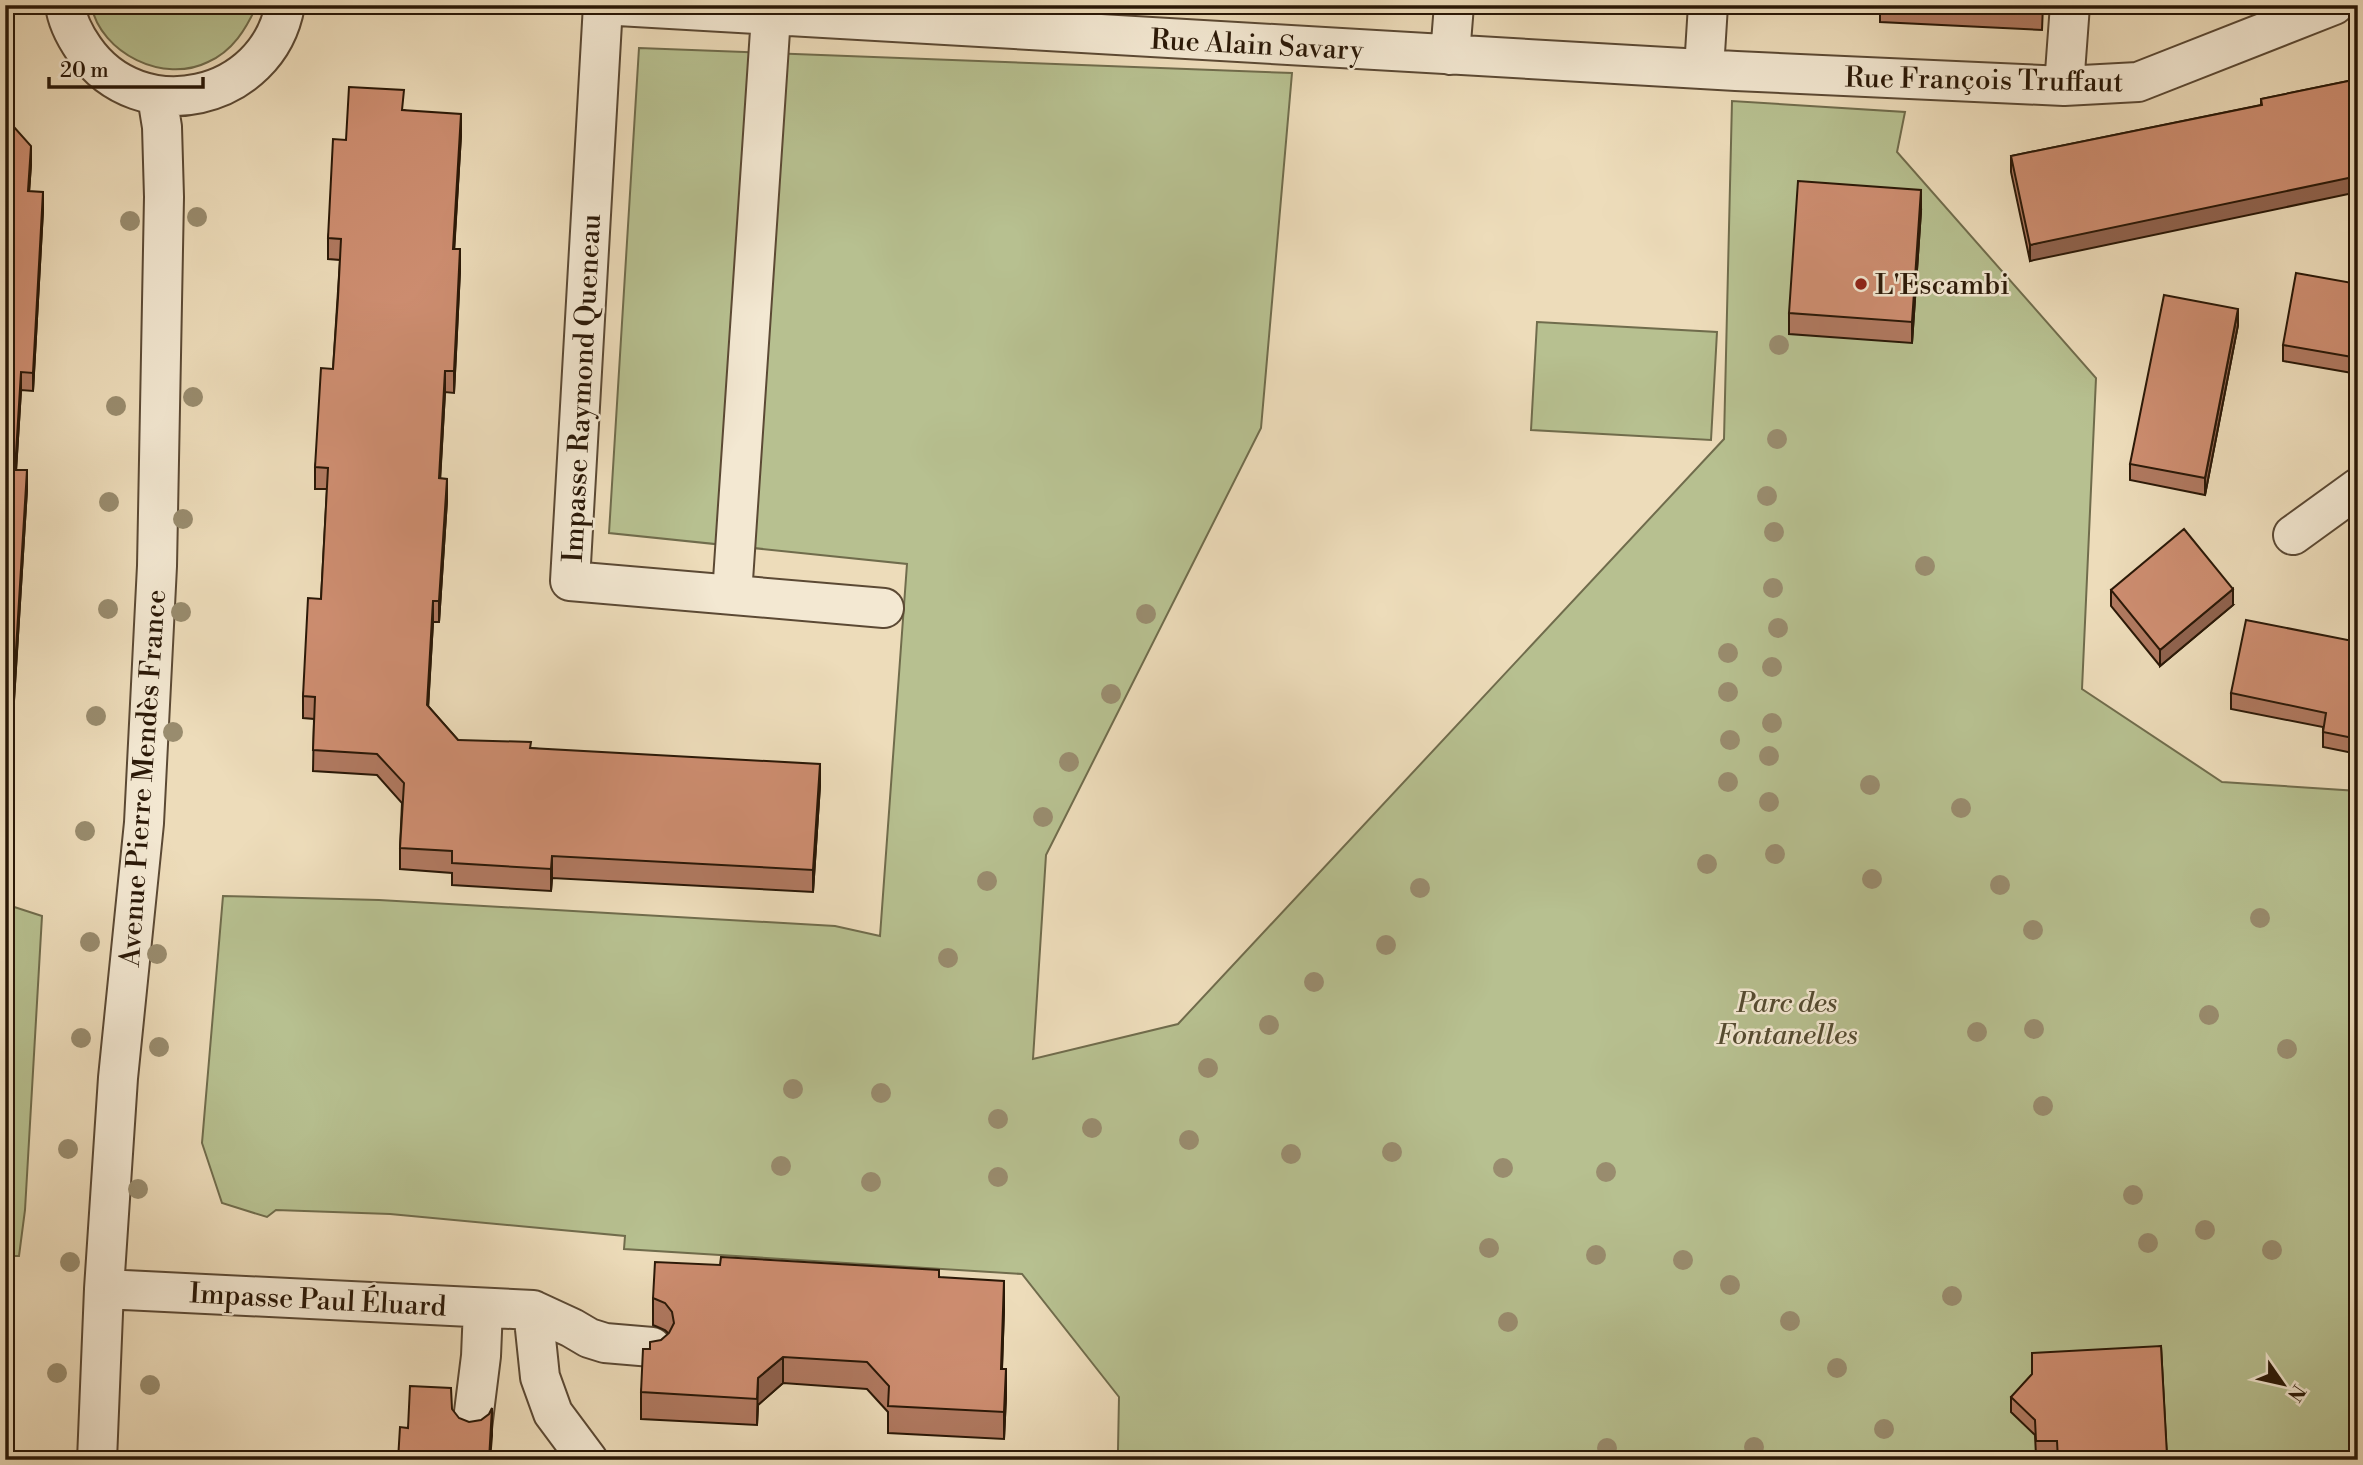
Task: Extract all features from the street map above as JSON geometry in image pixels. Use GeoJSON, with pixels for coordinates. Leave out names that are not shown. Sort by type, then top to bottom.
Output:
{"type":"FeatureCollection","features":[{"type":"Feature","properties":{"kind":"street"},"geometry":{"type":"LineString","coordinates":[[65,5],[75,37],[90,59],[109,76],[133,89],[158,96],[190,96],[220,88],[247,71],[269,47],[283,19],[285,5]]}},
{"type":"Feature","properties":{"kind":"street","name":"Rue Alain Savary"},"geometry":{"type":"LineString","coordinates":[[602,5],[771,16],[1118,20],[1451,55],[1704,69]]}},
{"type":"Feature","properties":{"kind":"street","name":"Impasse Raymond Queneau"},"geometry":{"type":"LineString","coordinates":[[602,5],[570,581],[884,608]]}},
{"type":"Feature","properties":{"kind":"street"},"geometry":{"type":"LineString","coordinates":[[1451,55],[1454,5]]}},
{"type":"Feature","properties":{"kind":"street"},"geometry":{"type":"LineString","coordinates":[[1704,69],[1708,5]]}},
{"type":"Feature","properties":{"kind":"street"},"geometry":{"type":"LineString","coordinates":[[2064,86],[2070,5]]}},
{"type":"Feature","properties":{"kind":"street","name":"Rue François Truffaut"},"geometry":{"type":"LineString","coordinates":[[1704,69],[2064,86],[2138,82],[2334,5]]}},
{"type":"Feature","properties":{"kind":"street"},"geometry":{"type":"LineString","coordinates":[[733,595],[771,16]]}},
{"type":"Feature","properties":{"kind":"street","name":"Avenue Pierre Mendès France"},"geometry":{"type":"LineString","coordinates":[[97,1460],[104,1289],[118,1078],[144,824],[156,579],[164,197],[162,127],[158,96]]}},
{"type":"Feature","properties":{"kind":"street"},"geometry":{"type":"LineString","coordinates":[[2293,535],[2358,488]]}},
{"type":"Feature","properties":{"kind":"street","name":"Impasse Paul Éluard"},"geometry":{"type":"LineString","coordinates":[[104,1289],[533,1310]]}},
{"type":"Feature","properties":{"kind":"street"},"geometry":{"type":"LineString","coordinates":[[472,1428],[481,1356],[483,1308]]}},
{"type":"Feature","properties":{"kind":"street"},"geometry":{"type":"LineString","coordinates":[[533,1310],[589,1338],[605,1343],[652,1347]]}},
{"type":"Feature","properties":{"kind":"street"},"geometry":{"type":"LineString","coordinates":[[533,1310],[540,1377],[553,1413],[588,1460]]}},
{"type":"Feature","properties":{"kind":"green space"},"geometry":{"type":"Polygon","coordinates":[[[91,5],[257,5],[243,31],[225,52],[191,68],[173,69],[154,67],[121,50],[107,38],[91,5]]]}},
{"type":"Feature","properties":{"kind":"green space","name":"Parc des Fontanelles"},"geometry":{"type":"Polygon","coordinates":[[[639,48],[1292,73],[1261,428],[1046,855],[1033,1059],[1178,1024],[1724,439],[1732,101],[1905,112],[1897,152],[2096,378],[2082,689],[2222,782],[2358,791],[2358,1460],[1120,1460],[1119,1397],[1022,1274],[624,1249],[625,1236],[390,1214],[276,1210],[267,1217],[222,1203],[202,1143],[223,896],[379,900],[835,926],[880,936],[907,564],[609,533],[639,48]]]}},
{"type":"Feature","properties":{"kind":"green space"},"geometry":{"type":"Polygon","coordinates":[[[1537,322],[1717,332],[1711,440],[1531,430],[1537,322]]]}},
{"type":"Feature","properties":{"kind":"green space"},"geometry":{"type":"Polygon","coordinates":[[[5,904],[42,916],[25,1210],[19,1256],[5,1256],[5,904]]]}},
{"type":"Feature","properties":{"kind":"building"},"geometry":{"type":"Polygon","coordinates":[[[1956,5],[2042,5],[2042,10],[1956,5]]]}},
{"type":"Feature","properties":{"kind":"building"},"geometry":{"type":"Polygon","coordinates":[[[2358,79],[2358,162],[2355,162],[2358,176],[2030,245],[2011,156],[2262,105],[2261,99],[2358,79]]]}},
{"type":"Feature","properties":{"kind":"building"},"geometry":{"type":"Polygon","coordinates":[[[349,87],[404,90],[402,110],[461,114],[453,249],[460,249],[454,371],[445,371],[439,478],[447,479],[439,601],[433,601],[427,705],[458,740],[531,742],[530,748],[820,764],[813,870],[552,856],[551,869],[452,863],[452,851],[400,848],[404,783],[377,754],[313,750],[315,697],[303,696],[308,598],[321,599],[328,468],[315,467],[321,368],[333,369],[338,298],[341,239],[328,238],[333,139],[346,140],[349,87]]]}},
{"type":"Feature","properties":{"kind":"building"},"geometry":{"type":"Polygon","coordinates":[[[5,117],[31,146],[28,191],[43,192],[33,373],[21,372],[15,470],[27,470],[11,732],[14,732],[10,831],[5,830],[5,117]]]}},
{"type":"Feature","properties":{"kind":"building","name":"L'Escambi"},"geometry":{"type":"Polygon","coordinates":[[[1798,181],[1921,190],[1912,322],[1789,313],[1798,181]]]}},
{"type":"Feature","properties":{"kind":"building"},"geometry":{"type":"Polygon","coordinates":[[[2296,273],[2358,284],[2358,358],[2283,345],[2296,273]]]}},
{"type":"Feature","properties":{"kind":"building"},"geometry":{"type":"Polygon","coordinates":[[[2164,295],[2238,309],[2205,478],[2130,464],[2164,295]]]}},
{"type":"Feature","properties":{"kind":"building"},"geometry":{"type":"Polygon","coordinates":[[[2184,529],[2233,589],[2160,650],[2111,590],[2184,529]]]}},
{"type":"Feature","properties":{"kind":"building"},"geometry":{"type":"Polygon","coordinates":[[[2246,620],[2358,642],[2358,739],[2323,732],[2326,713],[2231,693],[2246,620]]]}},
{"type":"Feature","properties":{"kind":"building"},"geometry":{"type":"Polygon","coordinates":[[[721,1257],[939,1270],[939,1277],[1004,1281],[1001,1369],[1006,1369],[1004,1412],[888,1406],[889,1386],[867,1362],[783,1357],[758,1378],[757,1399],[641,1392],[643,1349],[650,1349],[650,1342],[661,1340],[669,1333],[674,1323],[672,1312],[665,1303],[653,1298],[655,1262],[720,1265],[721,1257]]]}},
{"type":"Feature","properties":{"kind":"building"},"geometry":{"type":"Polygon","coordinates":[[[2161,1346],[2167,1455],[2058,1460],[2057,1441],[2036,1441],[2035,1420],[2011,1397],[2032,1374],[2032,1353],[2161,1346]]]}},
{"type":"Feature","properties":{"kind":"building"},"geometry":{"type":"Polygon","coordinates":[[[410,1386],[451,1388],[452,1409],[459,1418],[469,1422],[481,1420],[492,1408],[489,1460],[398,1460],[400,1427],[408,1428],[410,1386]]]}},
{"type":"Feature","properties":{"kind":"place","name":"L'Escambi"},"geometry":{"type":"Point","coordinates":[1861,284]}}]}
